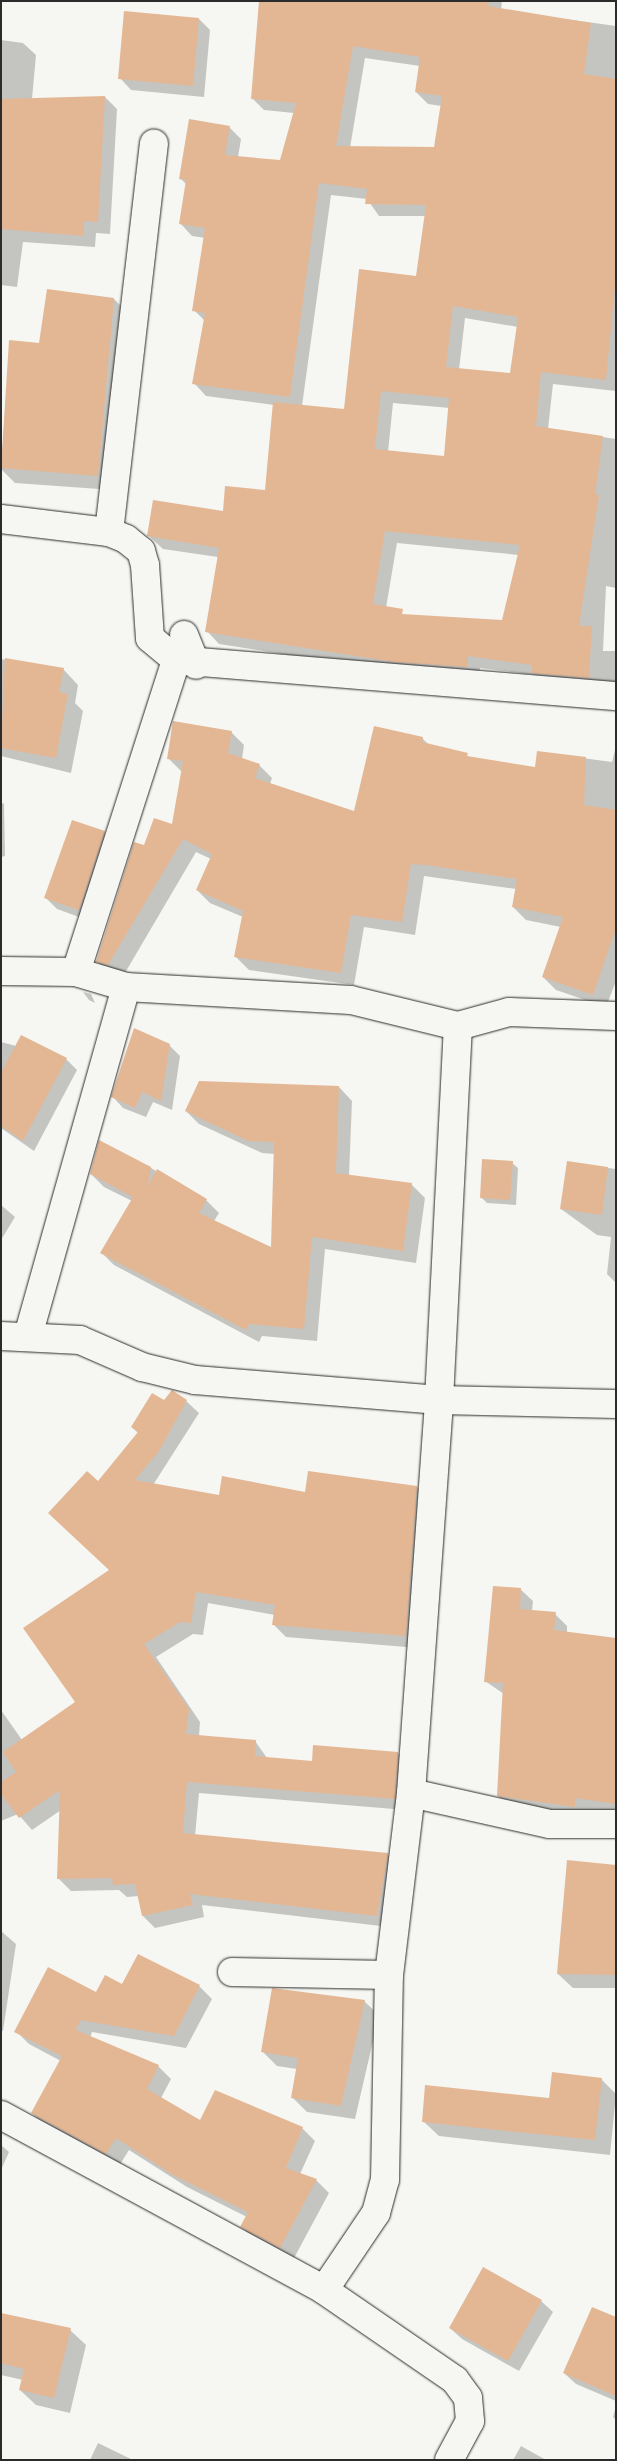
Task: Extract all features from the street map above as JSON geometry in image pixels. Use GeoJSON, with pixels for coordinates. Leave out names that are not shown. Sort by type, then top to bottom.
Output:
{"type":"FeatureCollection","features":[{"type":"Feature","properties":{"kind":"street"},"geometry":{"type":"LineString","coordinates":[[109,532],[154,144]]}},
{"type":"Feature","properties":{"kind":"street"},"geometry":{"type":"LineString","coordinates":[[1,519],[109,532],[141,552],[150,638],[185,653],[616,696]]}},
{"type":"Feature","properties":{"kind":"street"},"geometry":{"type":"LineString","coordinates":[[76,972],[185,653]]}},
{"type":"Feature","properties":{"kind":"street"},"geometry":{"type":"LineString","coordinates":[[1,970],[76,972],[126,987],[351,1000],[458,1026],[509,1012],[616,1016]]}},
{"type":"Feature","properties":{"kind":"street"},"geometry":{"type":"LineString","coordinates":[[28,1336],[126,987]]}},
{"type":"Feature","properties":{"kind":"street"},"geometry":{"type":"LineString","coordinates":[[324,2290],[376,2213],[384,2180],[389,1975],[411,1793],[439,1400],[458,1026]]}},
{"type":"Feature","properties":{"kind":"street"},"geometry":{"type":"LineString","coordinates":[[1,1336],[80,1340],[142,1366],[195,1380],[439,1400],[616,1404]]}},
{"type":"Feature","properties":{"kind":"street"},"geometry":{"type":"LineString","coordinates":[[411,1793],[550,1824],[616,1824]]}},
{"type":"Feature","properties":{"kind":"street"},"geometry":{"type":"LineString","coordinates":[[232,1972],[389,1975]]}},
{"type":"Feature","properties":{"kind":"street"},"geometry":{"type":"LineString","coordinates":[[1,2115],[324,2290],[455,2380],[468,2398],[470,2421],[449,2460]]}},
{"type":"Feature","properties":{"kind":"building"},"geometry":{"type":"Polygon","coordinates":[[[259,1],[489,1],[488,6],[591,23],[584,74],[616,79],[616,275],[606,380],[541,372],[536,426],[603,436],[595,494],[599,495],[579,626],[592,626],[589,678],[532,673],[532,665],[468,656],[467,667],[394,662],[205,632],[219,548],[147,536],[153,500],[223,511],[225,486],[265,490],[273,402],[344,409],[359,269],[416,276],[426,205],[365,204],[367,189],[319,183],[290,397],[192,384],[205,313],[192,311],[205,228],[179,224],[186,180],[179,179],[189,119],[230,126],[225,155],[280,160],[296,103],[251,99],[259,1]],[[353,46],[336,146],[434,147],[442,96],[415,92],[420,57],[353,46]],[[453,306],[446,367],[510,373],[518,317],[453,306]],[[381,391],[375,449],[444,456],[449,398],[381,391]],[[385,531],[373,604],[403,609],[402,614],[502,620],[520,545],[385,531]]]}},
{"type":"Feature","properties":{"kind":"building"},"geometry":{"type":"Polygon","coordinates":[[[124,11],[199,18],[193,86],[118,79],[124,11]]]}},
{"type":"Feature","properties":{"kind":"building"},"geometry":{"type":"Polygon","coordinates":[[[105,96],[98,222],[84,221],[83,236],[1,229],[1,99],[105,96]]]}},
{"type":"Feature","properties":{"kind":"building"},"geometry":{"type":"Polygon","coordinates":[[[47,289],[114,298],[98,476],[1,468],[9,340],[39,343],[47,289]]]}},
{"type":"Feature","properties":{"kind":"building"},"geometry":{"type":"Polygon","coordinates":[[[5,658],[64,668],[59,692],[68,694],[56,758],[1,748],[5,658]]]}},
{"type":"Feature","properties":{"kind":"building"},"geometry":{"type":"Polygon","coordinates":[[[173,721],[232,731],[228,753],[260,764],[255,778],[354,811],[374,726],[423,737],[422,742],[468,753],[467,756],[535,767],[537,751],[586,757],[584,805],[616,810],[616,928],[593,995],[542,977],[563,917],[512,907],[517,879],[426,865],[411,864],[402,922],[351,915],[341,973],[234,957],[243,911],[196,890],[212,854],[183,839],[108,965],[96,962],[134,842],[144,845],[154,818],[172,824],[183,761],[167,759],[173,721]]]}},
{"type":"Feature","properties":{"kind":"building"},"geometry":{"type":"Polygon","coordinates":[[[72,820],[105,831],[79,910],[44,898],[72,820]]]}},
{"type":"Feature","properties":{"kind":"building"},"geometry":{"type":"Polygon","coordinates":[[[134,1028],[170,1044],[161,1101],[142,1092],[135,1108],[111,1097],[134,1028]]]}},
{"type":"Feature","properties":{"kind":"building"},"geometry":{"type":"Polygon","coordinates":[[[21,1035],[67,1058],[23,1141],[1,1126],[1,1073],[21,1035]]]}},
{"type":"Feature","properties":{"kind":"building"},"geometry":{"type":"Polygon","coordinates":[[[199,1081],[339,1086],[336,1173],[412,1183],[403,1251],[312,1237],[304,1329],[249,1324],[246,1330],[100,1253],[133,1197],[90,1174],[99,1140],[151,1167],[148,1187],[157,1169],[207,1199],[199,1213],[271,1247],[274,1142],[248,1141],[185,1111],[199,1081]]]}},
{"type":"Feature","properties":{"kind":"building"},"geometry":{"type":"Polygon","coordinates":[[[482,1159],[513,1161],[510,1200],[480,1198],[482,1159]]]}},
{"type":"Feature","properties":{"kind":"building"},"geometry":{"type":"Polygon","coordinates":[[[567,1161],[608,1167],[602,1215],[560,1209],[567,1161]]]}},
{"type":"Feature","properties":{"kind":"building"},"geometry":{"type":"Polygon","coordinates":[[[172,1390],[187,1400],[159,1451],[135,1480],[219,1495],[222,1476],[305,1492],[308,1471],[417,1486],[406,1636],[272,1625],[275,1605],[196,1592],[191,1623],[180,1622],[144,1644],[189,1709],[186,1734],[256,1740],[255,1756],[312,1761],[313,1745],[398,1752],[395,1799],[187,1782],[183,1833],[388,1853],[377,1916],[190,1894],[193,1905],[142,1916],[135,1884],[113,1885],[112,1878],[57,1879],[60,1790],[19,1818],[1,1794],[1,1782],[16,1772],[3,1752],[75,1702],[23,1628],[109,1570],[48,1513],[87,1471],[98,1481],[138,1432],[131,1427],[152,1393],[164,1400],[172,1390]]]}},
{"type":"Feature","properties":{"kind":"building"},"geometry":{"type":"Polygon","coordinates":[[[493,1586],[521,1588],[520,1609],[556,1612],[554,1630],[616,1638],[616,1804],[575,1798],[575,1807],[497,1796],[503,1683],[484,1682],[493,1586]]]}},
{"type":"Feature","properties":{"kind":"building"},"geometry":{"type":"Polygon","coordinates":[[[567,1860],[616,1865],[616,1975],[557,1974],[567,1860]]]}},
{"type":"Feature","properties":{"kind":"building"},"geometry":{"type":"Polygon","coordinates":[[[138,1954],[200,1985],[174,2036],[80,2020],[76,2030],[159,2065],[147,2089],[200,2120],[215,2090],[303,2127],[286,2168],[317,2179],[280,2248],[240,2227],[248,2212],[173,2175],[116,2138],[106,2154],[31,2113],[62,2056],[14,2032],[48,1967],[96,1992],[105,1975],[122,1984],[138,1954]]]}},
{"type":"Feature","properties":{"kind":"building"},"geometry":{"type":"Polygon","coordinates":[[[272,1988],[365,2000],[341,2106],[291,2098],[298,2058],[261,2052],[272,1988]]]}},
{"type":"Feature","properties":{"kind":"building"},"geometry":{"type":"Polygon","coordinates":[[[552,2072],[602,2078],[595,2140],[422,2122],[425,2085],[549,2098],[552,2072]]]}},
{"type":"Feature","properties":{"kind":"building"},"geometry":{"type":"Polygon","coordinates":[[[483,2267],[542,2300],[508,2361],[449,2328],[483,2267]]]}},
{"type":"Feature","properties":{"kind":"building"},"geometry":{"type":"Polygon","coordinates":[[[592,2307],[616,2317],[616,2396],[563,2373],[592,2307]]]}},
{"type":"Feature","properties":{"kind":"building"},"geometry":{"type":"Polygon","coordinates":[[[1,2313],[71,2328],[54,2398],[19,2390],[24,2369],[1,2363],[1,2313]]]}}]}
